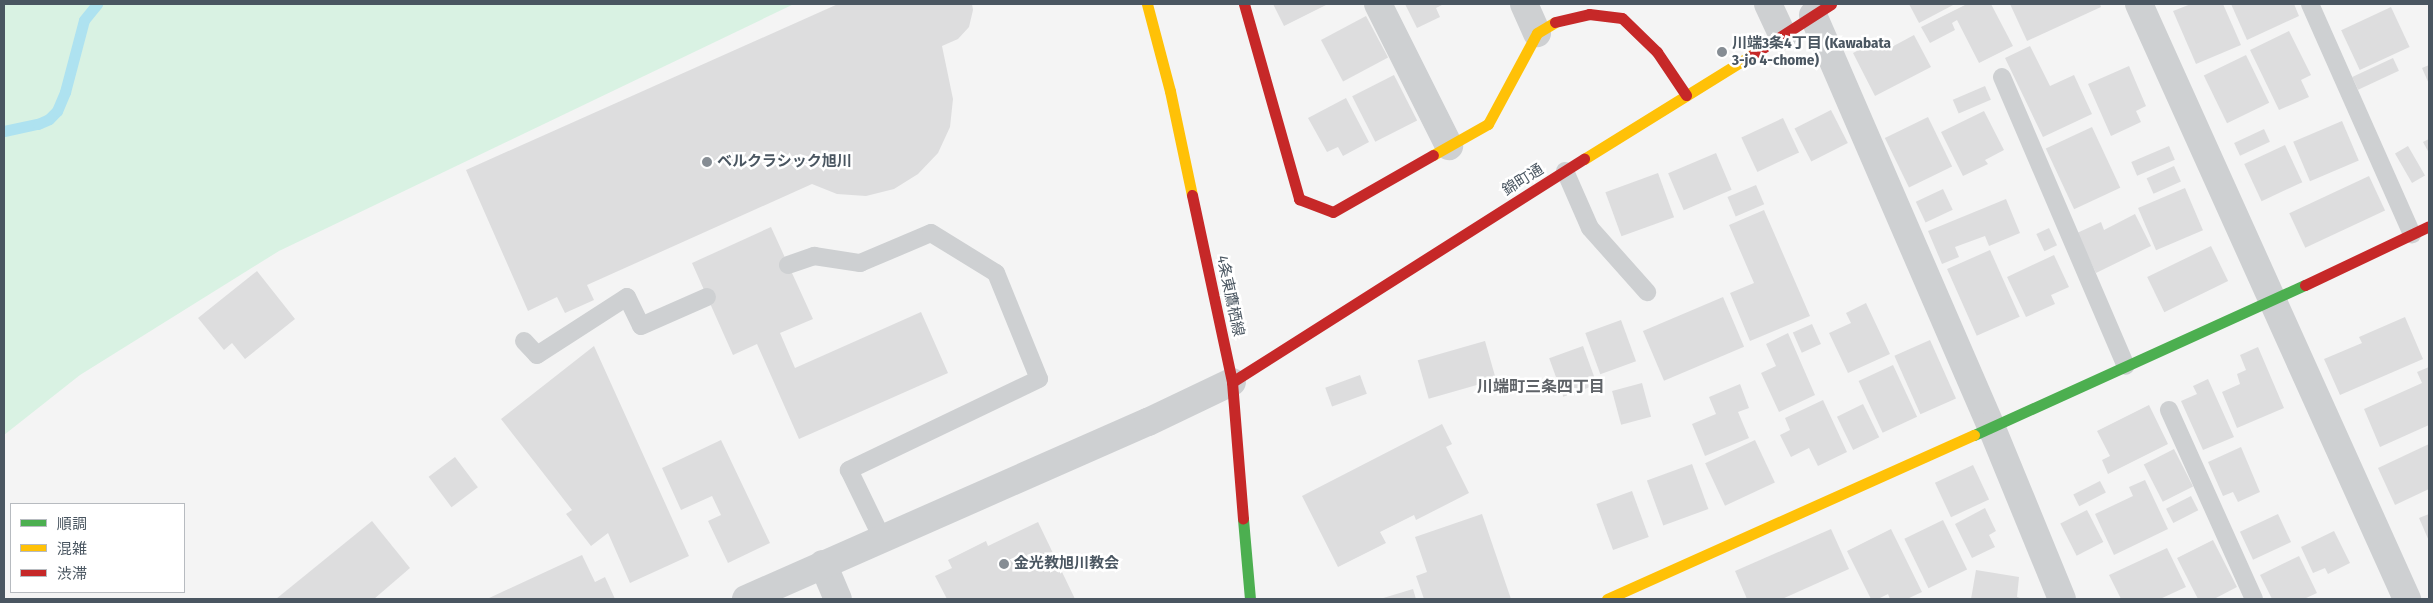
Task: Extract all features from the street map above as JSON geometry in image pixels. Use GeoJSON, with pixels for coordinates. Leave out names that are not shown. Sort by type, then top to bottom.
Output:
{"type":"FeatureCollection","features":[{"type":"Feature","properties":{"kind":"street","name":"4条東鷹栖線"},"geometry":{"type":"LineString","coordinates":[[1146,4],[1172,101],[1232,382],[1250,599]]}},
{"type":"Feature","properties":{"kind":"street"},"geometry":{"type":"LineString","coordinates":[[1244,4],[1299,199],[1333,212],[1488,124],[1537,33],[1558,20],[1589,14],[1623,11],[1657,52],[1686,95]]}},
{"type":"Feature","properties":{"kind":"street"},"geometry":{"type":"LineString","coordinates":[[1378,4],[1449,146]]}},
{"type":"Feature","properties":{"kind":"street"},"geometry":{"type":"LineString","coordinates":[[1524,4],[1537,33]]}},
{"type":"Feature","properties":{"kind":"street"},"geometry":{"type":"LineString","coordinates":[[1768,4],[1783,36]]}},
{"type":"Feature","properties":{"kind":"street"},"geometry":{"type":"LineString","coordinates":[[2138,4],[2406,599]]}},
{"type":"Feature","properties":{"kind":"street","name":"錦町通"},"geometry":{"type":"LineString","coordinates":[[1232,382],[1686,95],[1783,36],[1822,9]]}},
{"type":"Feature","properties":{"kind":"street"},"geometry":{"type":"LineString","coordinates":[[1822,9],[2062,599]]}},
{"type":"Feature","properties":{"kind":"street"},"geometry":{"type":"LineString","coordinates":[[1607,599],[2272,301],[2429,226]]}},
{"type":"Feature","properties":{"kind":"street"},"geometry":{"type":"LineString","coordinates":[[746,599],[1148,422],[1232,382]]}},
{"type":"Feature","properties":{"kind":"street"},"geometry":{"type":"LineString","coordinates":[[823,564],[838,599]]}},
{"type":"Feature","properties":{"kind":"lane"},"geometry":{"type":"LineString","coordinates":[[2310,4],[2412,234]]}},
{"type":"Feature","properties":{"kind":"lane"},"geometry":{"type":"LineString","coordinates":[[2002,77],[2126,366]]}},
{"type":"Feature","properties":{"kind":"lane"},"geometry":{"type":"LineString","coordinates":[[1565,171],[1590,228],[1647,292]]}},
{"type":"Feature","properties":{"kind":"lane"},"geometry":{"type":"LineString","coordinates":[[788,265],[814,256],[860,263],[931,233],[996,273],[1039,379],[849,470],[882,538]]}},
{"type":"Feature","properties":{"kind":"lane"},"geometry":{"type":"LineString","coordinates":[[524,341],[537,356],[627,297],[641,326],[707,297]]}},
{"type":"Feature","properties":{"kind":"lane"},"geometry":{"type":"LineString","coordinates":[[2169,410],[2254,599]]}},
{"type":"Feature","properties":{"kind":"green space"},"geometry":{"type":"Polygon","coordinates":[[[4,4],[794,4],[279,251],[80,375],[4,435],[4,4]]]}},
{"type":"Feature","properties":{"kind":"building","name":"ベルクラシック旭川"},"geometry":{"type":"Polygon","coordinates":[[[838,4],[972,4],[973,10],[969,27],[958,39],[942,46],[953,99],[950,127],[938,153],[918,174],[894,189],[866,196],[837,194],[812,184],[587,285],[594,300],[565,313],[557,297],[528,311],[466,170],[838,4]]]}},
{"type":"Feature","properties":{"kind":"building"},"geometry":{"type":"Polygon","coordinates":[[[1273,4],[1328,4],[1284,26],[1273,4]]]}},
{"type":"Feature","properties":{"kind":"building"},"geometry":{"type":"Polygon","coordinates":[[[1405,4],[1444,4],[1436,8],[1440,17],[1417,28],[1405,4]]]}},
{"type":"Feature","properties":{"kind":"building"},"geometry":{"type":"Polygon","coordinates":[[[1909,4],[1955,4],[1919,23],[1909,4]]]}},
{"type":"Feature","properties":{"kind":"building"},"geometry":{"type":"Polygon","coordinates":[[[1967,4],[1991,4],[2013,46],[1979,63],[1957,20],[1952,23],[1955,30],[1930,43],[1921,27],[1967,4]]]}},
{"type":"Feature","properties":{"kind":"building"},"geometry":{"type":"Polygon","coordinates":[[[2010,4],[2100,4],[2101,7],[2027,41],[2010,4]]]}},
{"type":"Feature","properties":{"kind":"building"},"geometry":{"type":"Polygon","coordinates":[[[2191,4],[2223,4],[2241,45],[2196,64],[2173,11],[2191,4]]]}},
{"type":"Feature","properties":{"kind":"building"},"geometry":{"type":"Polygon","coordinates":[[[2231,4],[2294,4],[2299,16],[2247,40],[2231,4]]]}},
{"type":"Feature","properties":{"kind":"building"},"geometry":{"type":"Polygon","coordinates":[[[2391,7],[2410,47],[2360,70],[2341,30],[2391,7]]]}},
{"type":"Feature","properties":{"kind":"building"},"geometry":{"type":"Polygon","coordinates":[[[1366,16],[1388,57],[1343,81],[1321,40],[1366,16]]]}},
{"type":"Feature","properties":{"kind":"building"},"geometry":{"type":"Polygon","coordinates":[[[2289,31],[2311,75],[2301,80],[2309,97],[2279,110],[2250,50],[2289,31]]]}},
{"type":"Feature","properties":{"kind":"building"},"geometry":{"type":"Polygon","coordinates":[[[1914,35],[1931,67],[1875,96],[1853,53],[1882,38],[1888,49],[1914,35]]]}},
{"type":"Feature","properties":{"kind":"building"},"geometry":{"type":"Polygon","coordinates":[[[2030,46],[2050,86],[2074,75],[2092,114],[2043,137],[2005,58],[2030,46]]]}},
{"type":"Feature","properties":{"kind":"building"},"geometry":{"type":"Polygon","coordinates":[[[2246,55],[2269,103],[2227,123],[2204,76],[2246,55]]]}},
{"type":"Feature","properties":{"kind":"building"},"geometry":{"type":"Polygon","coordinates":[[[2393,58],[2399,71],[2358,90],[2352,77],[2393,58]]]}},
{"type":"Feature","properties":{"kind":"building"},"geometry":{"type":"Polygon","coordinates":[[[2429,65],[2429,84],[2422,68],[2429,65]]]}},
{"type":"Feature","properties":{"kind":"building"},"geometry":{"type":"Polygon","coordinates":[[[2129,66],[2146,106],[2136,111],[2141,122],[2111,136],[2088,84],[2129,66]]]}},
{"type":"Feature","properties":{"kind":"building"},"geometry":{"type":"Polygon","coordinates":[[[1394,75],[1417,120],[1375,142],[1352,96],[1394,75]]]}},
{"type":"Feature","properties":{"kind":"building"},"geometry":{"type":"Polygon","coordinates":[[[1985,86],[1991,100],[1959,113],[1953,100],[1985,86]]]}},
{"type":"Feature","properties":{"kind":"building"},"geometry":{"type":"Polygon","coordinates":[[[1346,98],[1369,142],[1343,156],[1338,147],[1327,152],[1308,118],[1346,98]]]}},
{"type":"Feature","properties":{"kind":"building"},"geometry":{"type":"Polygon","coordinates":[[[1831,110],[1848,143],[1811,162],[1794,129],[1831,110]]]}},
{"type":"Feature","properties":{"kind":"building"},"geometry":{"type":"Polygon","coordinates":[[[1984,111],[2004,150],[1985,160],[1988,164],[1963,176],[1941,132],[1984,111]]]}},
{"type":"Feature","properties":{"kind":"building"},"geometry":{"type":"Polygon","coordinates":[[[1928,117],[1952,166],[1909,187],[1885,138],[1928,117]]]}},
{"type":"Feature","properties":{"kind":"building"},"geometry":{"type":"Polygon","coordinates":[[[1783,118],[1799,152],[1757,172],[1741,137],[1783,118]]]}},
{"type":"Feature","properties":{"kind":"building"},"geometry":{"type":"Polygon","coordinates":[[[2342,121],[2359,161],[2310,181],[2293,142],[2342,121]]]}},
{"type":"Feature","properties":{"kind":"building"},"geometry":{"type":"Polygon","coordinates":[[[2092,127],[2120,188],[2074,209],[2046,149],[2092,127]]]}},
{"type":"Feature","properties":{"kind":"building"},"geometry":{"type":"Polygon","coordinates":[[[2264,129],[2270,142],[2240,156],[2234,143],[2264,129]]]}},
{"type":"Feature","properties":{"kind":"building"},"geometry":{"type":"Polygon","coordinates":[[[2429,139],[2429,153],[2423,142],[2429,139]]]}},
{"type":"Feature","properties":{"kind":"building"},"geometry":{"type":"Polygon","coordinates":[[[2285,145],[2302,182],[2262,201],[2244,164],[2285,145]]]}},
{"type":"Feature","properties":{"kind":"building"},"geometry":{"type":"Polygon","coordinates":[[[2169,146],[2175,160],[2137,176],[2131,162],[2169,146]]]}},
{"type":"Feature","properties":{"kind":"building"},"geometry":{"type":"Polygon","coordinates":[[[2408,146],[2425,175],[2412,183],[2395,154],[2408,146]]]}},
{"type":"Feature","properties":{"kind":"building"},"geometry":{"type":"Polygon","coordinates":[[[1716,153],[1732,190],[1684,210],[1668,173],[1716,153]]]}},
{"type":"Feature","properties":{"kind":"building"},"geometry":{"type":"Polygon","coordinates":[[[2174,166],[2181,182],[2154,194],[2147,178],[2174,166]]]}},
{"type":"Feature","properties":{"kind":"building"},"geometry":{"type":"Polygon","coordinates":[[[1658,173],[1674,217],[1621,236],[1605,192],[1658,173]]]}},
{"type":"Feature","properties":{"kind":"building"},"geometry":{"type":"Polygon","coordinates":[[[2369,176],[2385,210],[2305,248],[2289,213],[2369,176]]]}},
{"type":"Feature","properties":{"kind":"building"},"geometry":{"type":"Polygon","coordinates":[[[1756,185],[1764,204],[1736,216],[1727,197],[1756,185]]]}},
{"type":"Feature","properties":{"kind":"building"},"geometry":{"type":"Polygon","coordinates":[[[2185,188],[2203,230],[2156,250],[2138,208],[2185,188]]]}},
{"type":"Feature","properties":{"kind":"building"},"geometry":{"type":"Polygon","coordinates":[[[1943,189],[1953,210],[1926,223],[1916,202],[1943,189]]]}},
{"type":"Feature","properties":{"kind":"building"},"geometry":{"type":"Polygon","coordinates":[[[2006,199],[2020,233],[1989,246],[1985,236],[1955,247],[1959,257],[1942,264],[1928,231],[2006,199]]]}},
{"type":"Feature","properties":{"kind":"building"},"geometry":{"type":"Polygon","coordinates":[[[1764,210],[1810,316],[1750,341],[1730,293],[1754,283],[1729,225],[1764,210]]]}},
{"type":"Feature","properties":{"kind":"building"},"geometry":{"type":"Polygon","coordinates":[[[2135,214],[2151,246],[2096,273],[2077,233],[2101,222],[2104,230],[2135,214]]]}},
{"type":"Feature","properties":{"kind":"building"},"geometry":{"type":"Polygon","coordinates":[[[771,227],[813,319],[780,333],[795,368],[921,312],[948,373],[799,439],[757,344],[733,355],[692,263],[771,227]]]}},
{"type":"Feature","properties":{"kind":"building"},"geometry":{"type":"Polygon","coordinates":[[[2049,228],[2057,245],[2044,251],[2036,234],[2049,228]]]}},
{"type":"Feature","properties":{"kind":"building"},"geometry":{"type":"Polygon","coordinates":[[[2211,246],[2228,281],[2164,312],[2147,277],[2211,246]]]}},
{"type":"Feature","properties":{"kind":"building"},"geometry":{"type":"Polygon","coordinates":[[[1990,250],[2020,317],[1977,336],[1947,269],[1990,250]]]}},
{"type":"Feature","properties":{"kind":"building"},"geometry":{"type":"Polygon","coordinates":[[[2054,255],[2069,287],[2051,295],[2055,304],[2026,317],[2007,277],[2054,255]]]}},
{"type":"Feature","properties":{"kind":"building"},"geometry":{"type":"Polygon","coordinates":[[[257,271],[295,319],[245,359],[232,343],[224,350],[198,318],[257,271]]]}},
{"type":"Feature","properties":{"kind":"building"},"geometry":{"type":"Polygon","coordinates":[[[1723,297],[1744,347],[1664,381],[1643,331],[1723,297]]]}},
{"type":"Feature","properties":{"kind":"building"},"geometry":{"type":"Polygon","coordinates":[[[1866,303],[1890,354],[1848,373],[1829,333],[1851,323],[1846,313],[1866,303]]]}},
{"type":"Feature","properties":{"kind":"building"},"geometry":{"type":"Polygon","coordinates":[[[2405,317],[2423,359],[2340,395],[2324,359],[2362,343],[2359,337],[2405,317]]]}},
{"type":"Feature","properties":{"kind":"building"},"geometry":{"type":"Polygon","coordinates":[[[1621,320],[1636,361],[1600,374],[1585,333],[1621,320]]]}},
{"type":"Feature","properties":{"kind":"building"},"geometry":{"type":"Polygon","coordinates":[[[1812,324],[1821,344],[1802,353],[1793,333],[1812,324]]]}},
{"type":"Feature","properties":{"kind":"building"},"geometry":{"type":"Polygon","coordinates":[[[1788,333],[1815,395],[1779,412],[1761,373],[1776,366],[1766,344],[1788,333]]]}},
{"type":"Feature","properties":{"kind":"building"},"geometry":{"type":"Polygon","coordinates":[[[1930,340],[1956,398],[1920,414],[1894,356],[1930,340]]]}},
{"type":"Feature","properties":{"kind":"building"},"geometry":{"type":"Polygon","coordinates":[[[1485,341],[1496,379],[1429,399],[1418,360],[1485,341]]]}},
{"type":"Feature","properties":{"kind":"building"},"geometry":{"type":"Polygon","coordinates":[[[594,346],[689,556],[630,583],[608,533],[591,546],[566,514],[572,510],[501,419],[594,346]]]}},
{"type":"Feature","properties":{"kind":"building"},"geometry":{"type":"Polygon","coordinates":[[[1583,346],[1597,385],[1563,397],[1549,358],[1583,346]]]}},
{"type":"Feature","properties":{"kind":"building"},"geometry":{"type":"Polygon","coordinates":[[[2258,347],[2284,408],[2237,428],[2222,392],[2240,384],[2237,374],[2246,370],[2240,355],[2258,347]]]}},
{"type":"Feature","properties":{"kind":"building"},"geometry":{"type":"Polygon","coordinates":[[[1893,365],[1917,417],[1883,433],[1859,381],[1893,365]]]}},
{"type":"Feature","properties":{"kind":"building"},"geometry":{"type":"Polygon","coordinates":[[[2429,367],[2429,425],[2380,447],[2364,409],[2422,383],[2417,372],[2429,367]]]}},
{"type":"Feature","properties":{"kind":"building"},"geometry":{"type":"Polygon","coordinates":[[[1360,375],[1367,394],[1332,406],[1325,388],[1360,375]]]}},
{"type":"Feature","properties":{"kind":"building"},"geometry":{"type":"Polygon","coordinates":[[[2208,379],[2234,437],[2203,450],[2181,401],[2197,394],[2193,386],[2208,379]]]}},
{"type":"Feature","properties":{"kind":"building"},"geometry":{"type":"Polygon","coordinates":[[[1642,383],[1651,417],[1621,425],[1612,391],[1642,383]]]}},
{"type":"Feature","properties":{"kind":"building"},"geometry":{"type":"Polygon","coordinates":[[[1740,384],[1749,408],[1738,412],[1749,438],[1705,456],[1692,424],[1716,414],[1709,397],[1740,384]]]}},
{"type":"Feature","properties":{"kind":"building"},"geometry":{"type":"Polygon","coordinates":[[[1823,400],[1847,452],[1818,466],[1809,448],[1791,457],[1780,435],[1790,430],[1785,418],[1823,400]]]}},
{"type":"Feature","properties":{"kind":"building"},"geometry":{"type":"Polygon","coordinates":[[[1863,404],[1879,437],[1853,450],[1837,417],[1863,404]]]}},
{"type":"Feature","properties":{"kind":"building"},"geometry":{"type":"Polygon","coordinates":[[[2149,405],[2168,444],[2108,474],[2102,460],[2110,456],[2097,431],[2149,405]]]}},
{"type":"Feature","properties":{"kind":"building"},"geometry":{"type":"Polygon","coordinates":[[[1442,424],[1452,444],[1446,447],[1469,493],[1416,520],[1414,515],[1380,532],[1386,543],[1338,567],[1302,496],[1442,424]]]}},
{"type":"Feature","properties":{"kind":"building"},"geometry":{"type":"Polygon","coordinates":[[[721,440],[770,543],[728,563],[708,521],[721,515],[712,496],[681,510],[662,468],[721,440]]]}},
{"type":"Feature","properties":{"kind":"building"},"geometry":{"type":"Polygon","coordinates":[[[1755,440],[1775,483],[1725,506],[1705,463],[1755,440]]]}},
{"type":"Feature","properties":{"kind":"building"},"geometry":{"type":"Polygon","coordinates":[[[2429,444],[2429,489],[2395,505],[2378,468],[2429,444]]]}},
{"type":"Feature","properties":{"kind":"building"},"geometry":{"type":"Polygon","coordinates":[[[2241,447],[2260,492],[2238,502],[2233,492],[2223,496],[2208,462],[2241,447]]]}},
{"type":"Feature","properties":{"kind":"building"},"geometry":{"type":"Polygon","coordinates":[[[2174,449],[2193,486],[2163,502],[2144,464],[2174,449]]]}},
{"type":"Feature","properties":{"kind":"building"},"geometry":{"type":"Polygon","coordinates":[[[455,457],[478,487],[452,507],[429,477],[455,457]]]}},
{"type":"Feature","properties":{"kind":"building"},"geometry":{"type":"Polygon","coordinates":[[[1692,464],[1708,509],[1663,526],[1647,480],[1692,464]]]}},
{"type":"Feature","properties":{"kind":"building"},"geometry":{"type":"Polygon","coordinates":[[[1973,465],[1989,499],[1951,517],[1935,483],[1973,465]]]}},
{"type":"Feature","properties":{"kind":"building"},"geometry":{"type":"Polygon","coordinates":[[[2145,480],[2168,529],[2114,555],[2095,514],[2133,496],[2129,487],[2145,480]]]}},
{"type":"Feature","properties":{"kind":"building"},"geometry":{"type":"Polygon","coordinates":[[[2100,481],[2106,493],[2079,506],[2073,495],[2100,481]]]}},
{"type":"Feature","properties":{"kind":"building"},"geometry":{"type":"Polygon","coordinates":[[[1632,491],[1649,537],[1613,550],[1596,504],[1632,491]]]}},
{"type":"Feature","properties":{"kind":"building"},"geometry":{"type":"Polygon","coordinates":[[[2191,496],[2198,510],[2173,523],[2166,509],[2191,496]]]}},
{"type":"Feature","properties":{"kind":"building"},"geometry":{"type":"Polygon","coordinates":[[[1985,508],[1996,531],[1989,535],[1995,547],[1972,558],[1955,524],[1985,508]]]}},
{"type":"Feature","properties":{"kind":"building"},"geometry":{"type":"Polygon","coordinates":[[[2087,510],[2103,542],[2077,556],[2060,524],[2087,510]]]}},
{"type":"Feature","properties":{"kind":"building"},"geometry":{"type":"Polygon","coordinates":[[[1482,514],[1511,599],[1424,599],[1416,576],[1427,572],[1415,537],[1482,514]]]}},
{"type":"Feature","properties":{"kind":"building"},"geometry":{"type":"Polygon","coordinates":[[[2278,514],[2291,542],[2253,560],[2240,532],[2278,514]]]}},
{"type":"Feature","properties":{"kind":"building"},"geometry":{"type":"Polygon","coordinates":[[[2429,514],[2429,541],[2419,518],[2429,514]]]}},
{"type":"Feature","properties":{"kind":"building"},"geometry":{"type":"Polygon","coordinates":[[[1943,520],[1967,569],[1928,588],[1904,539],[1943,520]]]}},
{"type":"Feature","properties":{"kind":"building"},"geometry":{"type":"Polygon","coordinates":[[[372,521],[410,568],[374,599],[276,599],[372,521]]]}},
{"type":"Feature","properties":{"kind":"building","name":"金光教旭川教会"},"geometry":{"type":"Polygon","coordinates":[[[1038,522],[1075,599],[947,599],[935,576],[952,568],[948,560],[986,541],[988,546],[1038,522]]]}},
{"type":"Feature","properties":{"kind":"building"},"geometry":{"type":"Polygon","coordinates":[[[1831,529],[1849,569],[1782,599],[1747,599],[1735,571],[1831,529]]]}},
{"type":"Feature","properties":{"kind":"building"},"geometry":{"type":"Polygon","coordinates":[[[1891,529],[1922,592],[1907,599],[1890,599],[1888,594],[1878,599],[1871,599],[1847,551],[1891,529]]]}},
{"type":"Feature","properties":{"kind":"building"},"geometry":{"type":"Polygon","coordinates":[[[2334,531],[2350,563],[2328,574],[2325,568],[2313,573],[2301,547],[2334,531]]]}},
{"type":"Feature","properties":{"kind":"building"},"geometry":{"type":"Polygon","coordinates":[[[2213,540],[2237,587],[2214,599],[2198,599],[2177,558],[2213,540]]]}},
{"type":"Feature","properties":{"kind":"building"},"geometry":{"type":"Polygon","coordinates":[[[2167,548],[2186,587],[2160,599],[2121,599],[2109,575],[2167,548]]]}},
{"type":"Feature","properties":{"kind":"building"},"geometry":{"type":"Polygon","coordinates":[[[582,555],[595,582],[605,577],[615,599],[487,599],[582,555]]]}},
{"type":"Feature","properties":{"kind":"building"},"geometry":{"type":"Polygon","coordinates":[[[2299,556],[2317,593],[2304,599],[2272,599],[2260,575],[2299,556]]]}},
{"type":"Feature","properties":{"kind":"building"},"geometry":{"type":"Polygon","coordinates":[[[1976,570],[2019,577],[2017,597],[2023,599],[1971,599],[1976,570]]]}},
{"type":"Feature","properties":{"kind":"building"},"geometry":{"type":"Polygon","coordinates":[[[1413,589],[1416,599],[1380,599],[1413,589]]]}},
{"type":"Feature","properties":{"kind":"waterway"},"geometry":{"type":"LineString","coordinates":[[4,131],[38,124],[49,119],[57,111],[65,92],[84,20],[97,4]]}},
{"type":"Feature","properties":{"kind":"traffic: fast"},"geometry":{"type":"LineString","coordinates":[[1974,435],[2305,285]]}},
{"type":"Feature","properties":{"kind":"traffic: fast"},"geometry":{"type":"LineString","coordinates":[[1243,519],[1250,599]]}},
{"type":"Feature","properties":{"kind":"traffic: slow"},"geometry":{"type":"LineString","coordinates":[[1147,4],[1170,91],[1192,195]]}},
{"type":"Feature","properties":{"kind":"traffic: slow"},"geometry":{"type":"LineString","coordinates":[[1433,155],[1488,124],[1537,33],[1555,22]]}},
{"type":"Feature","properties":{"kind":"traffic: slow"},"geometry":{"type":"LineString","coordinates":[[1584,159],[1752,55]]}},
{"type":"Feature","properties":{"kind":"traffic: slow"},"geometry":{"type":"LineString","coordinates":[[1607,599],[1974,435]]}},
{"type":"Feature","properties":{"kind":"traffic: jam"},"geometry":{"type":"LineString","coordinates":[[1244,4],[1299,199],[1333,212],[1433,155]]}},
{"type":"Feature","properties":{"kind":"traffic: jam"},"geometry":{"type":"LineString","coordinates":[[1752,55],[1831,4]]}},
{"type":"Feature","properties":{"kind":"traffic: jam"},"geometry":{"type":"LineString","coordinates":[[1555,22],[1589,14],[1622,18],[1657,52],[1686,95]]}},
{"type":"Feature","properties":{"kind":"traffic: jam"},"geometry":{"type":"LineString","coordinates":[[1232,382],[1584,159]]}},
{"type":"Feature","properties":{"kind":"traffic: jam"},"geometry":{"type":"LineString","coordinates":[[1192,195],[1232,382],[1243,519]]}},
{"type":"Feature","properties":{"kind":"traffic: jam"},"geometry":{"type":"LineString","coordinates":[[2305,285],[2429,226]]}},
{"type":"Feature","properties":{"kind":"place","name":"川端3条4丁目 (Kawabata 3-jo 4-chome)"},"geometry":{"type":"Point","coordinates":[1722,52]}},
{"type":"Feature","properties":{"kind":"place","name":"ベルクラシック旭川"},"geometry":{"type":"Point","coordinates":[707,162]}},
{"type":"Feature","properties":{"kind":"place","name":"金光教旭川教会"},"geometry":{"type":"Point","coordinates":[1004,564]}},
{"type":"Feature","properties":{"kind":"district","name":"川端町三条四丁目"},"geometry":{"type":"Point","coordinates":[1541,387]}}]}
